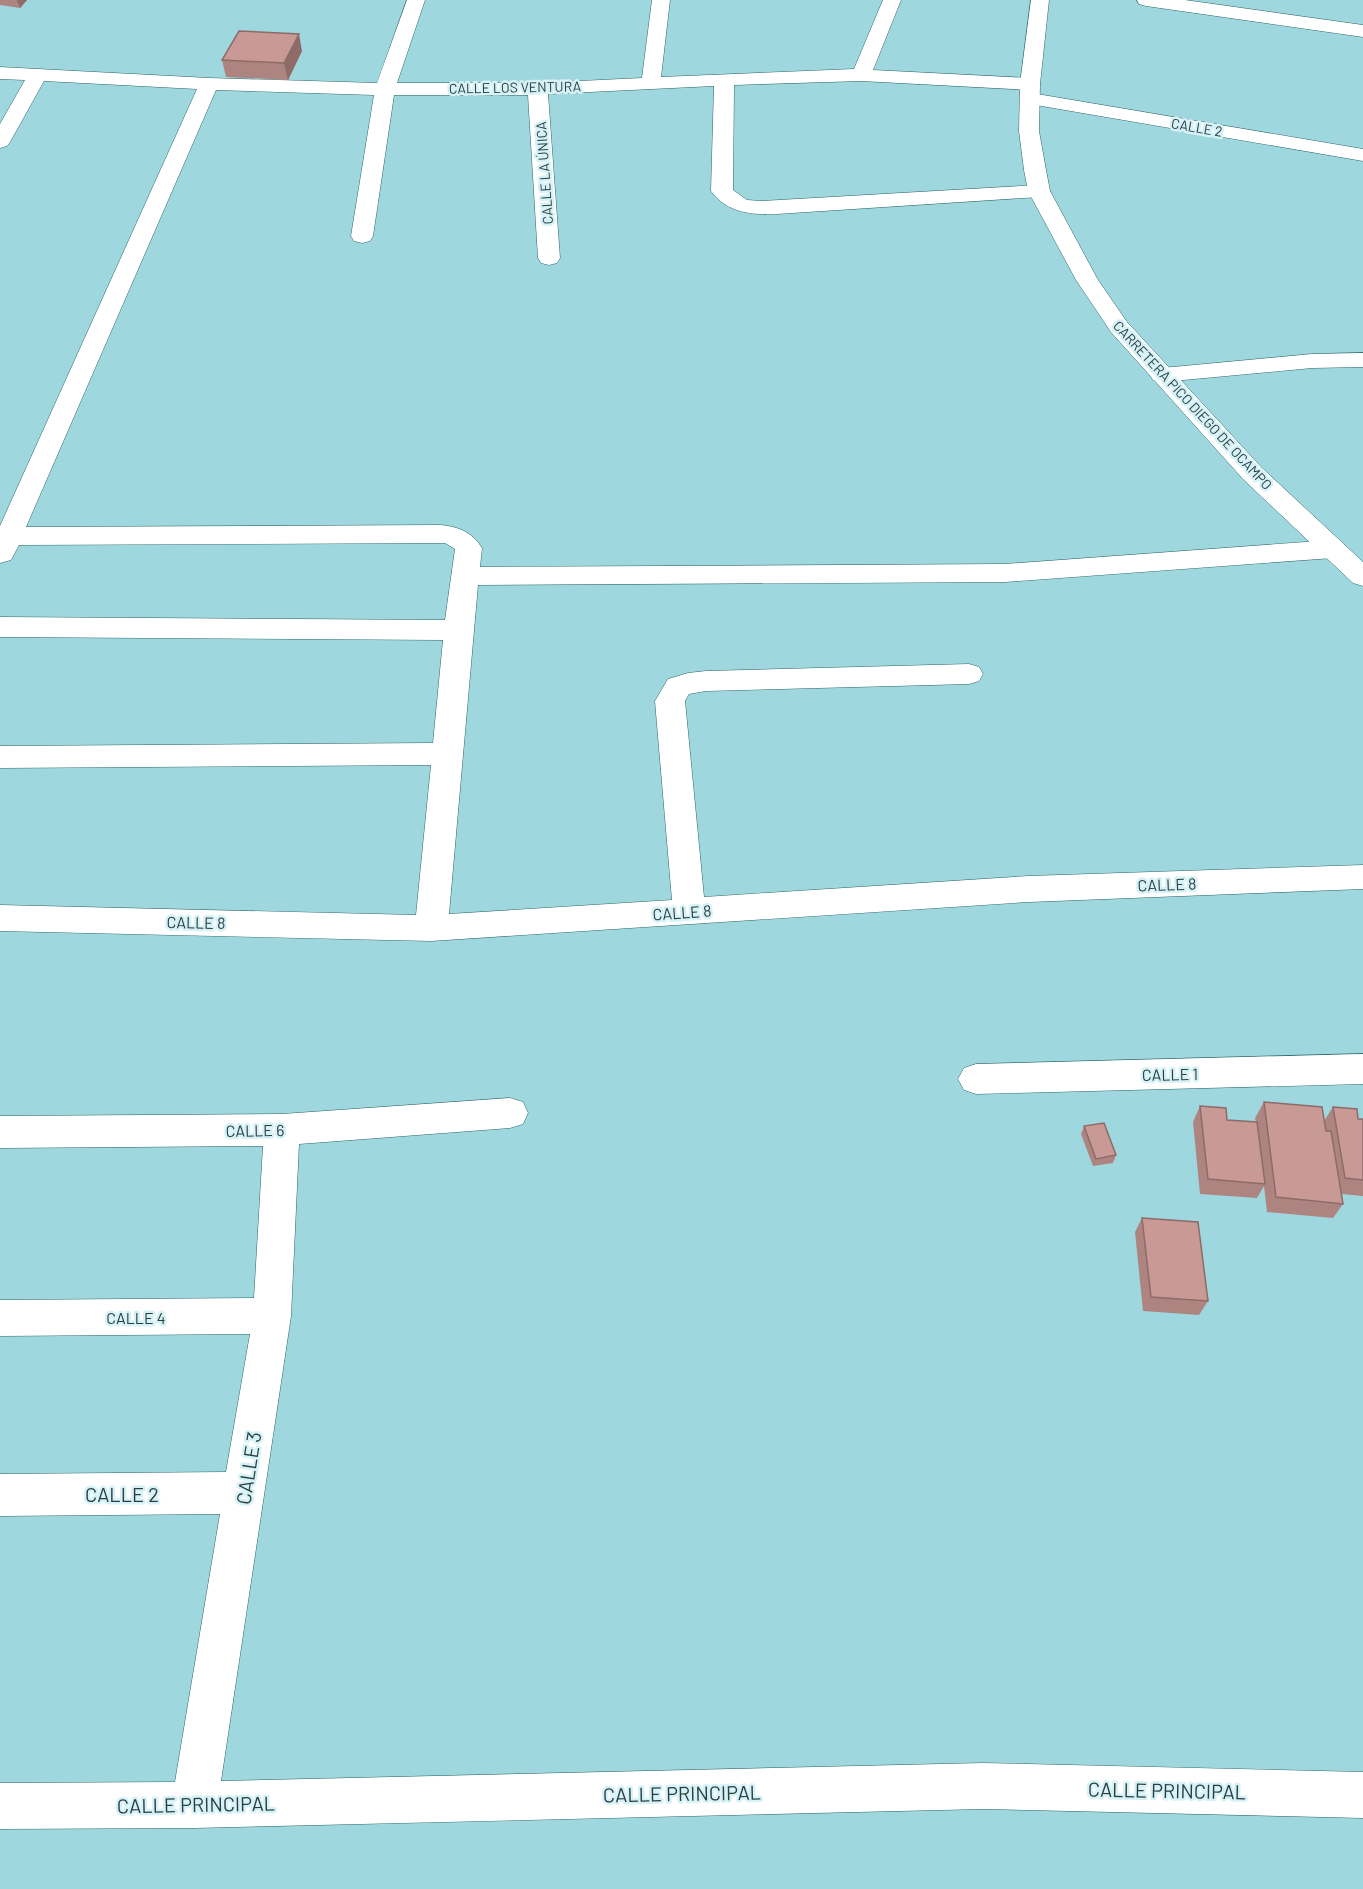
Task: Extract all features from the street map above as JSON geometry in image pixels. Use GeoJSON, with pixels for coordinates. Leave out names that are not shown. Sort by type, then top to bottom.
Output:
{"type":"FeatureCollection","features":[{"type":"Feature","properties":{"kind":"street"},"geometry":{"type":"LineString","coordinates":[[362,236],[385,89],[416,0]]}},
{"type":"Feature","properties":{"kind":"street"},"geometry":{"type":"LineString","coordinates":[[651,82],[661,0]]}},
{"type":"Feature","properties":{"kind":"street"},"geometry":{"type":"LineString","coordinates":[[861,75],[892,0]]}},
{"type":"Feature","properties":{"kind":"street","name":"CARRETERA PICO DIEGO DE OCAMPO"},"geometry":{"type":"LineString","coordinates":[[1040,0],[1029,131],[1039,191],[1087,280],[1119,327],[1252,473],[1363,577]]}},
{"type":"Feature","properties":{"kind":"street"},"geometry":{"type":"LineString","coordinates":[[1146,0],[1363,31]]}},
{"type":"Feature","properties":{"kind":"street","name":"CALLE LOS VENTURA"},"geometry":{"type":"LineString","coordinates":[[0,73],[209,84],[385,89],[538,89],[651,82],[861,75],[1031,91]]}},
{"type":"Feature","properties":{"kind":"street"},"geometry":{"type":"LineString","coordinates":[[0,142],[36,76]]}},
{"type":"Feature","properties":{"kind":"street"},"geometry":{"type":"LineString","coordinates":[[724,79],[722,190],[727,199],[741,205],[777,207],[1039,191]]}},
{"type":"Feature","properties":{"kind":"street"},"geometry":{"type":"LineString","coordinates":[[209,84],[5,546],[442,533],[463,539],[469,548],[458,630],[430,928]]}},
{"type":"Feature","properties":{"kind":"street","name":"CALLE LA ÚNICA"},"geometry":{"type":"LineString","coordinates":[[538,89],[549,258]]}},
{"type":"Feature","properties":{"kind":"street","name":"CALLE 2"},"geometry":{"type":"LineString","coordinates":[[1031,91],[1363,155]]}},
{"type":"Feature","properties":{"kind":"street"},"geometry":{"type":"LineString","coordinates":[[1162,375],[1312,361],[1363,360]]}},
{"type":"Feature","properties":{"kind":"street"},"geometry":{"type":"LineString","coordinates":[[465,576],[1005,573],[1333,549]]}},
{"type":"Feature","properties":{"kind":"street"},"geometry":{"type":"LineString","coordinates":[[0,627],[458,630]]}},
{"type":"Feature","properties":{"kind":"street"},"geometry":{"type":"LineString","coordinates":[[689,911],[670,701],[675,688],[685,682],[969,674]]}},
{"type":"Feature","properties":{"kind":"street"},"geometry":{"type":"LineString","coordinates":[[0,757],[448,754]]}},
{"type":"Feature","properties":{"kind":"street","name":"CALLE 8"},"geometry":{"type":"LineString","coordinates":[[0,918],[430,928],[1029,889],[1363,878]]}},
{"type":"Feature","properties":{"kind":"street","name":"CALLE 1"},"geometry":{"type":"LineString","coordinates":[[976,1078],[1363,1069]]}},
{"type":"Feature","properties":{"kind":"street","name":"CALLE 6"},"geometry":{"type":"LineString","coordinates":[[0,1132],[282,1130],[510,1113]]}},
{"type":"Feature","properties":{"kind":"street","name":"CALLE 3"},"geometry":{"type":"LineString","coordinates":[[194,1805],[272,1316],[282,1130]]}},
{"type":"Feature","properties":{"kind":"street","name":"CALLE 4"},"geometry":{"type":"LineString","coordinates":[[0,1318],[272,1316]]}},
{"type":"Feature","properties":{"kind":"street","name":"CALLE 2"},"geometry":{"type":"LineString","coordinates":[[0,1495],[244,1493]]}},
{"type":"Feature","properties":{"kind":"street","name":"CALLE PRINCIPAL"},"geometry":{"type":"LineString","coordinates":[[0,1806],[194,1805],[983,1786],[1363,1795]]}},
{"type":"Feature","properties":{"kind":"building"},"geometry":{"type":"Polygon","coordinates":[[[239,31],[299,34],[284,63],[222,60],[239,31]]]}},
{"type":"Feature","properties":{"kind":"building"},"geometry":{"type":"Polygon","coordinates":[[[1264,1102],[1322,1107],[1326,1131],[1331,1131],[1343,1204],[1276,1197],[1264,1102]]]}},
{"type":"Feature","properties":{"kind":"building"},"geometry":{"type":"Polygon","coordinates":[[[1200,1106],[1226,1108],[1227,1120],[1257,1122],[1265,1184],[1208,1179],[1200,1106]]]}},
{"type":"Feature","properties":{"kind":"building"},"geometry":{"type":"Polygon","coordinates":[[[1333,1107],[1357,1109],[1358,1119],[1363,1119],[1363,1180],[1345,1178],[1333,1107]]]}},
{"type":"Feature","properties":{"kind":"building"},"geometry":{"type":"Polygon","coordinates":[[[1104,1123],[1116,1155],[1096,1159],[1084,1126],[1104,1123]]]}},
{"type":"Feature","properties":{"kind":"building"},"geometry":{"type":"Polygon","coordinates":[[[1142,1218],[1198,1222],[1208,1301],[1151,1297],[1142,1218]]]}}]}
